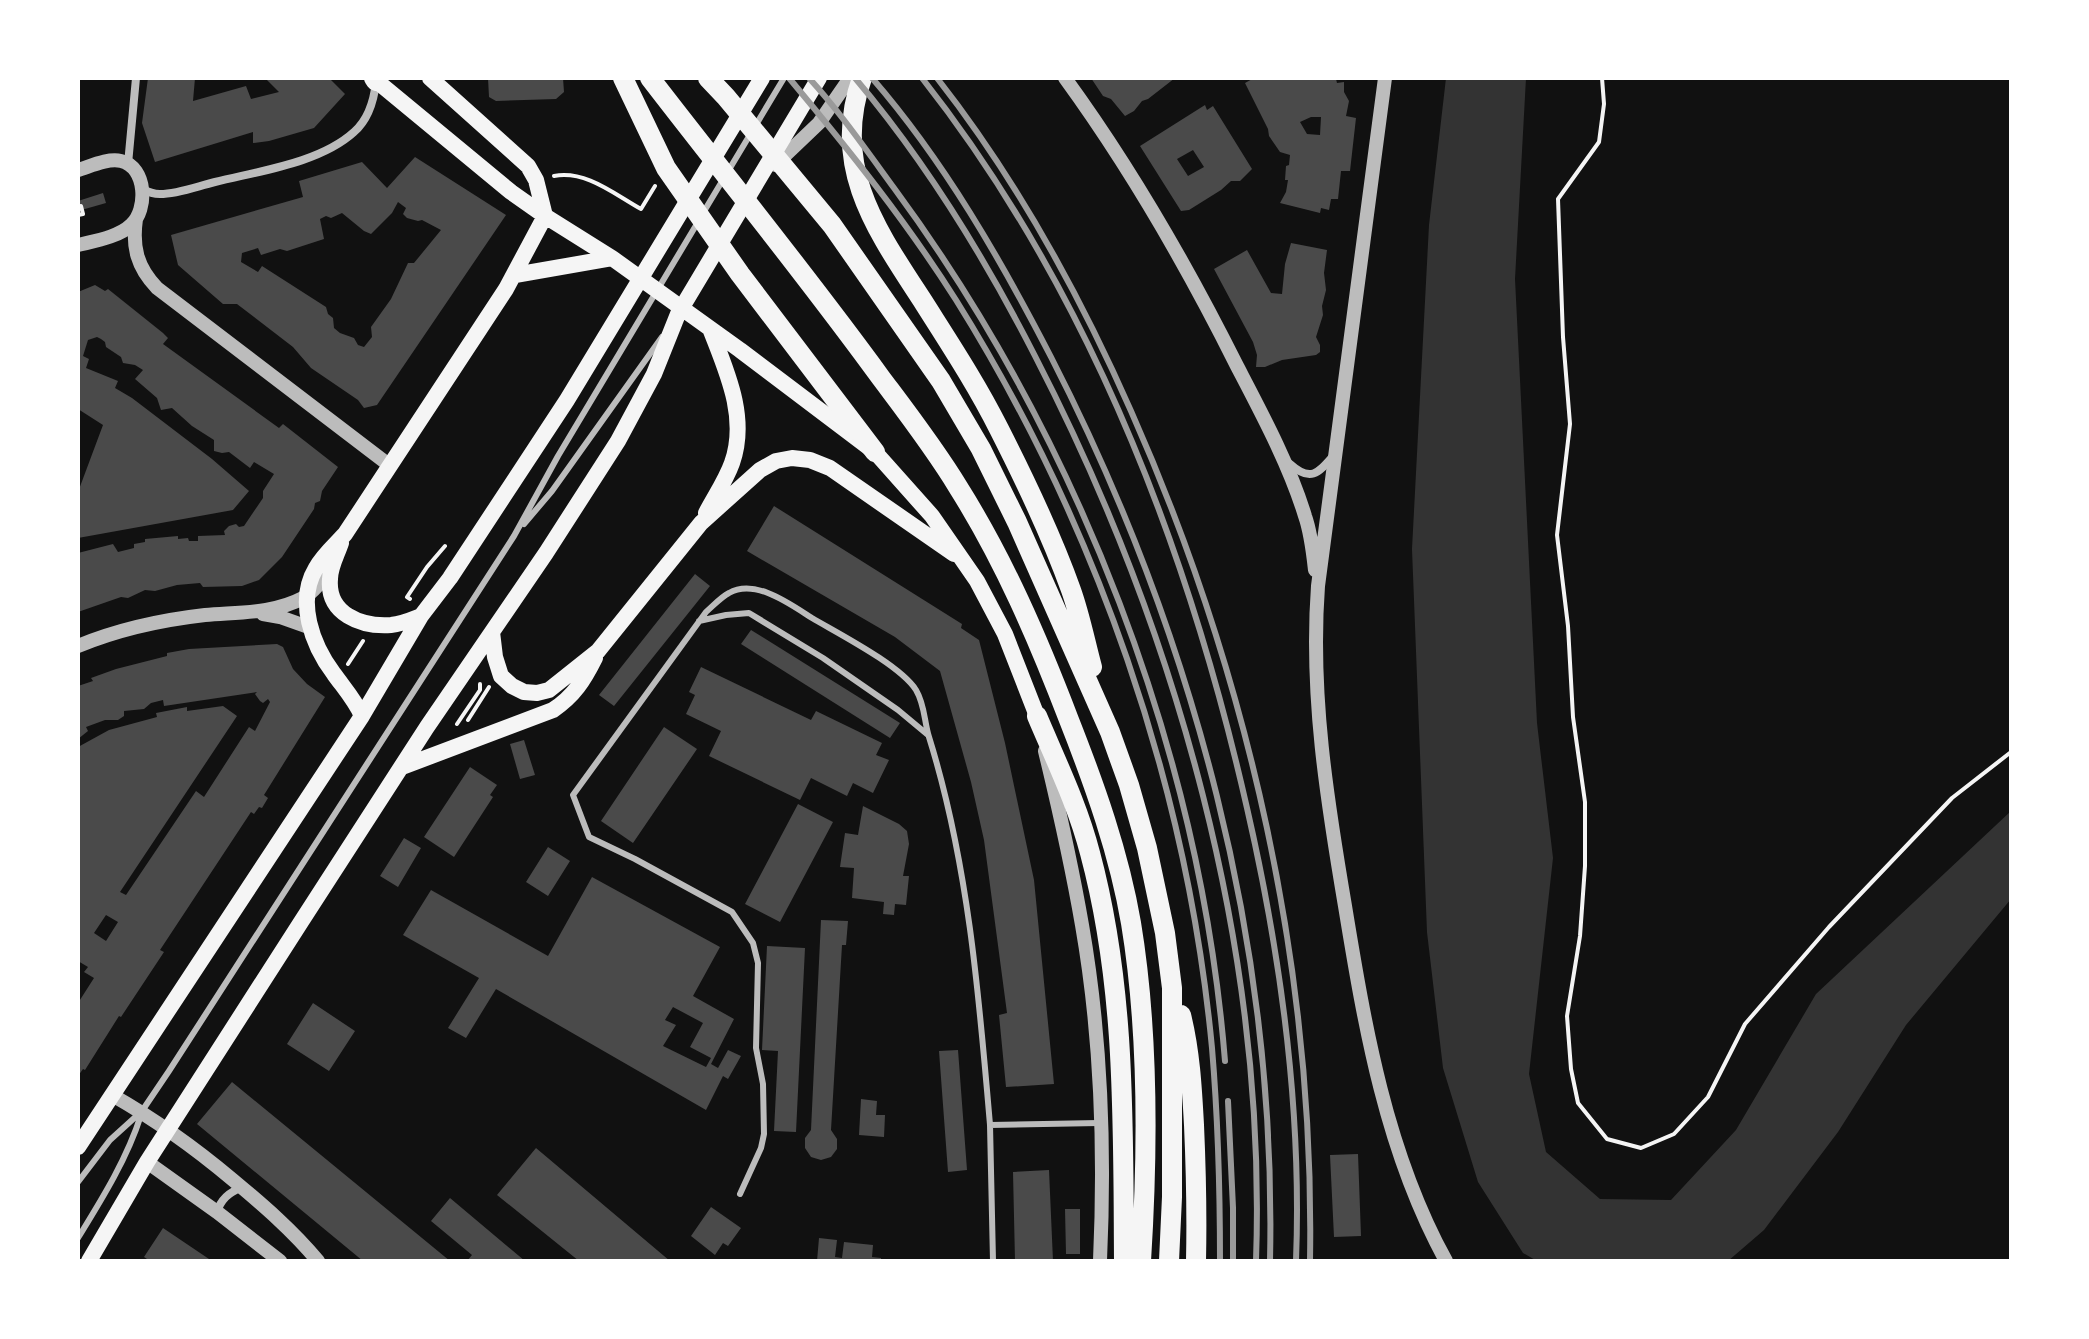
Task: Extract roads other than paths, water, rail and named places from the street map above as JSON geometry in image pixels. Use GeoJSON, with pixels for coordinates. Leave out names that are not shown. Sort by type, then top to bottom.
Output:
{"type":"FeatureCollection","features":[{"type":"Feature","properties":{"kind":"highway"},"geometry":{"type":"LineString","coordinates":[[623,78],[666,168],[740,274],[875,452]]}},
{"type":"Feature","properties":{"kind":"highway"},"geometry":{"type":"LineString","coordinates":[[650,78],[826,302],[941,461],[984,531],[1018,596],[1045,659],[1107,826],[1131,922],[1142,1019],[1146,1172],[1141,1261]]}},
{"type":"Feature","properties":{"kind":"highway"},"geometry":{"type":"LineString","coordinates":[[862,78],[852,138],[855,169],[866,205],[882,239],[966,369],[1032,495],[1072,593],[1110,732]]}},
{"type":"Feature","properties":{"kind":"highway"},"geometry":{"type":"LineString","coordinates":[[709,79],[832,225],[941,381],[981,449],[1017,522],[1110,732],[1147,848],[1165,933],[1172,988],[1173,1185],[1169,1261]]}},
{"type":"Feature","properties":{"kind":"highway"},"geometry":{"type":"LineString","coordinates":[[1037,716],[1090,851],[1112,955],[1122,1066],[1124,1261]]}},
{"type":"Feature","properties":{"kind":"highway"},"geometry":{"type":"LineString","coordinates":[[1172,988],[1184,1028],[1189,1062],[1196,1161],[1196,1261]]}},
{"type":"Feature","properties":{"kind":"main road"},"geometry":{"type":"LineString","coordinates":[[362,716],[325,660],[311,628],[307,586],[315,568],[345,534],[515,275],[545,216],[536,180],[528,166],[430,78]]}},
{"type":"Feature","properties":{"kind":"main road"},"geometry":{"type":"LineString","coordinates":[[78,1147],[362,716],[421,616],[444,588],[567,400],[762,78]]}},
{"type":"Feature","properties":{"kind":"main road"},"geometry":{"type":"LineString","coordinates":[[89,1261],[147,1162],[631,419],[660,361],[678,314],[819,78]]}},
{"type":"Feature","properties":{"kind":"main road"},"geometry":{"type":"LineString","coordinates":[[375,79],[439,134],[545,216],[612,258],[875,452],[932,516],[977,581],[1005,634],[1037,716]]}},
{"type":"Feature","properties":{"kind":"main road"},"geometry":{"type":"LineString","coordinates":[[515,275],[612,258]]}},
{"type":"Feature","properties":{"kind":"main road"},"geometry":{"type":"LineString","coordinates":[[701,523],[728,472],[738,435],[734,396],[711,329]]}},
{"type":"Feature","properties":{"kind":"main road"},"geometry":{"type":"LineString","coordinates":[[492,632],[501,676],[512,686],[529,693],[549,690],[598,651],[701,523],[769,464],[781,459],[810,460],[830,468],[962,560]]}},
{"type":"Feature","properties":{"kind":"main road"},"geometry":{"type":"LineString","coordinates":[[345,534],[330,574],[333,602],[343,614],[360,622],[380,625],[406,622],[421,616]]}},
{"type":"Feature","properties":{"kind":"main road"},"geometry":{"type":"LineString","coordinates":[[402,767],[553,710],[581,686],[598,651]]}},
{"type":"Feature","properties":{"kind":"street"},"geometry":{"type":"LineString","coordinates":[[128,164],[136,78]]}},
{"type":"Feature","properties":{"kind":"street"},"geometry":{"type":"LineString","coordinates":[[762,176],[809,134],[850,78]]}},
{"type":"Feature","properties":{"kind":"street"},"geometry":{"type":"LineString","coordinates":[[1065,78],[1099,125],[1169,236],[1200,292],[1294,484],[1305,516],[1318,586]]}},
{"type":"Feature","properties":{"kind":"street"},"geometry":{"type":"LineString","coordinates":[[1385,78],[1318,586],[1315,660],[1319,720],[1336,850],[1356,970],[1384,1102],[1413,1195],[1446,1261]]}},
{"type":"Feature","properties":{"kind":"street"},"geometry":{"type":"LineString","coordinates":[[143,189],[156,193],[176,192],[289,164],[324,151],[359,127],[369,111],[375,79]]}},
{"type":"Feature","properties":{"kind":"street"},"geometry":{"type":"LineString","coordinates":[[78,170],[119,160],[135,172],[143,189],[142,206],[130,227],[78,245]]}},
{"type":"Feature","properties":{"kind":"street"},"geometry":{"type":"LineString","coordinates":[[136,219],[134,242],[138,262],[157,288],[389,465]]}},
{"type":"Feature","properties":{"kind":"street"},"geometry":{"type":"LineString","coordinates":[[1280,455],[1300,473],[1312,474],[1323,468],[1337,450]]}},
{"type":"Feature","properties":{"kind":"street"},"geometry":{"type":"LineString","coordinates":[[78,646],[156,622],[283,606],[306,597],[335,560]]}},
{"type":"Feature","properties":{"kind":"street"},"geometry":{"type":"LineString","coordinates":[[254,612],[311,628]]}},
{"type":"Feature","properties":{"kind":"street"},"geometry":{"type":"LineString","coordinates":[[1037,716],[1083,928],[1100,1123],[1100,1261]]}},
{"type":"Feature","properties":{"kind":"street"},"geometry":{"type":"LineString","coordinates":[[112,1095],[169,1129],[242,1187],[296,1234],[318,1261]]}},
{"type":"Feature","properties":{"kind":"street"},"geometry":{"type":"LineString","coordinates":[[147,1162],[280,1261]]}},
{"type":"Feature","properties":{"kind":"street"},"geometry":{"type":"LineString","coordinates":[[217,1212],[227,1195],[242,1187]]}},
{"type":"Feature","properties":{"kind":"lane"},"geometry":{"type":"LineString","coordinates":[[78,1238],[122,1161],[142,1111],[514,536],[565,443],[784,78]]}},
{"type":"Feature","properties":{"kind":"lane"},"geometry":{"type":"LineString","coordinates":[[514,536],[552,491],[678,314]]}},
{"type":"Feature","properties":{"kind":"lane"},"geometry":{"type":"LineString","coordinates":[[740,1194],[761,1148],[765,1125],[763,1084],[756,1048],[758,963],[753,943],[732,912],[589,837],[573,795],[706,612],[730,592],[746,588],[764,591],[803,612],[900,672],[916,690],[923,707],[951,819],[981,1016],[990,1125],[993,1261]]}},
{"type":"Feature","properties":{"kind":"lane"},"geometry":{"type":"LineString","coordinates":[[699,621],[749,613],[823,658],[898,710],[928,735]]}},
{"type":"Feature","properties":{"kind":"lane"},"geometry":{"type":"LineString","coordinates":[[78,1182],[100,1151],[142,1111]]}},
{"type":"Feature","properties":{"kind":"lane"},"geometry":{"type":"LineString","coordinates":[[990,1125],[1100,1123]]}},
{"type":"Feature","properties":{"kind":"railway"},"geometry":{"type":"LineString","coordinates":[[789,78],[897,214],[956,300],[1052,474],[1092,566],[1127,659],[1157,754],[1181,851],[1200,949],[1214,1075],[1220,1261]]}},
{"type":"Feature","properties":{"kind":"railway"},"geometry":{"type":"LineString","coordinates":[[809,78],[894,188],[960,285],[1020,386],[1073,492],[1119,602],[1158,714],[1189,829],[1211,945],[1225,1061]]}},
{"type":"Feature","properties":{"kind":"railway"},"geometry":{"type":"LineString","coordinates":[[855,78],[906,143],[953,212],[1035,356],[1086,461],[1131,570],[1170,681],[1203,795],[1228,911],[1246,1027],[1255,1144],[1256,1261]]}},
{"type":"Feature","properties":{"kind":"railway"},"geometry":{"type":"LineString","coordinates":[[872,78],[923,143],[970,212],[1051,357],[1102,463],[1147,572],[1185,683],[1217,796],[1241,910],[1259,1026],[1268,1143],[1270,1261]]}},
{"type":"Feature","properties":{"kind":"railway"},"geometry":{"type":"LineString","coordinates":[[922,78],[981,159],[1035,245],[1082,333],[1125,425],[1195,614],[1247,808],[1279,976],[1296,1147],[1296,1261]]}},
{"type":"Feature","properties":{"kind":"railway"},"geometry":{"type":"LineString","coordinates":[[937,78],[1020,197],[1090,324],[1173,512],[1209,615],[1241,720],[1267,827],[1287,934],[1301,1043],[1309,1152],[1310,1261]]}},
{"type":"Feature","properties":{"kind":"railway"},"geometry":{"type":"LineString","coordinates":[[1228,1101],[1233,1261]]}}]}
